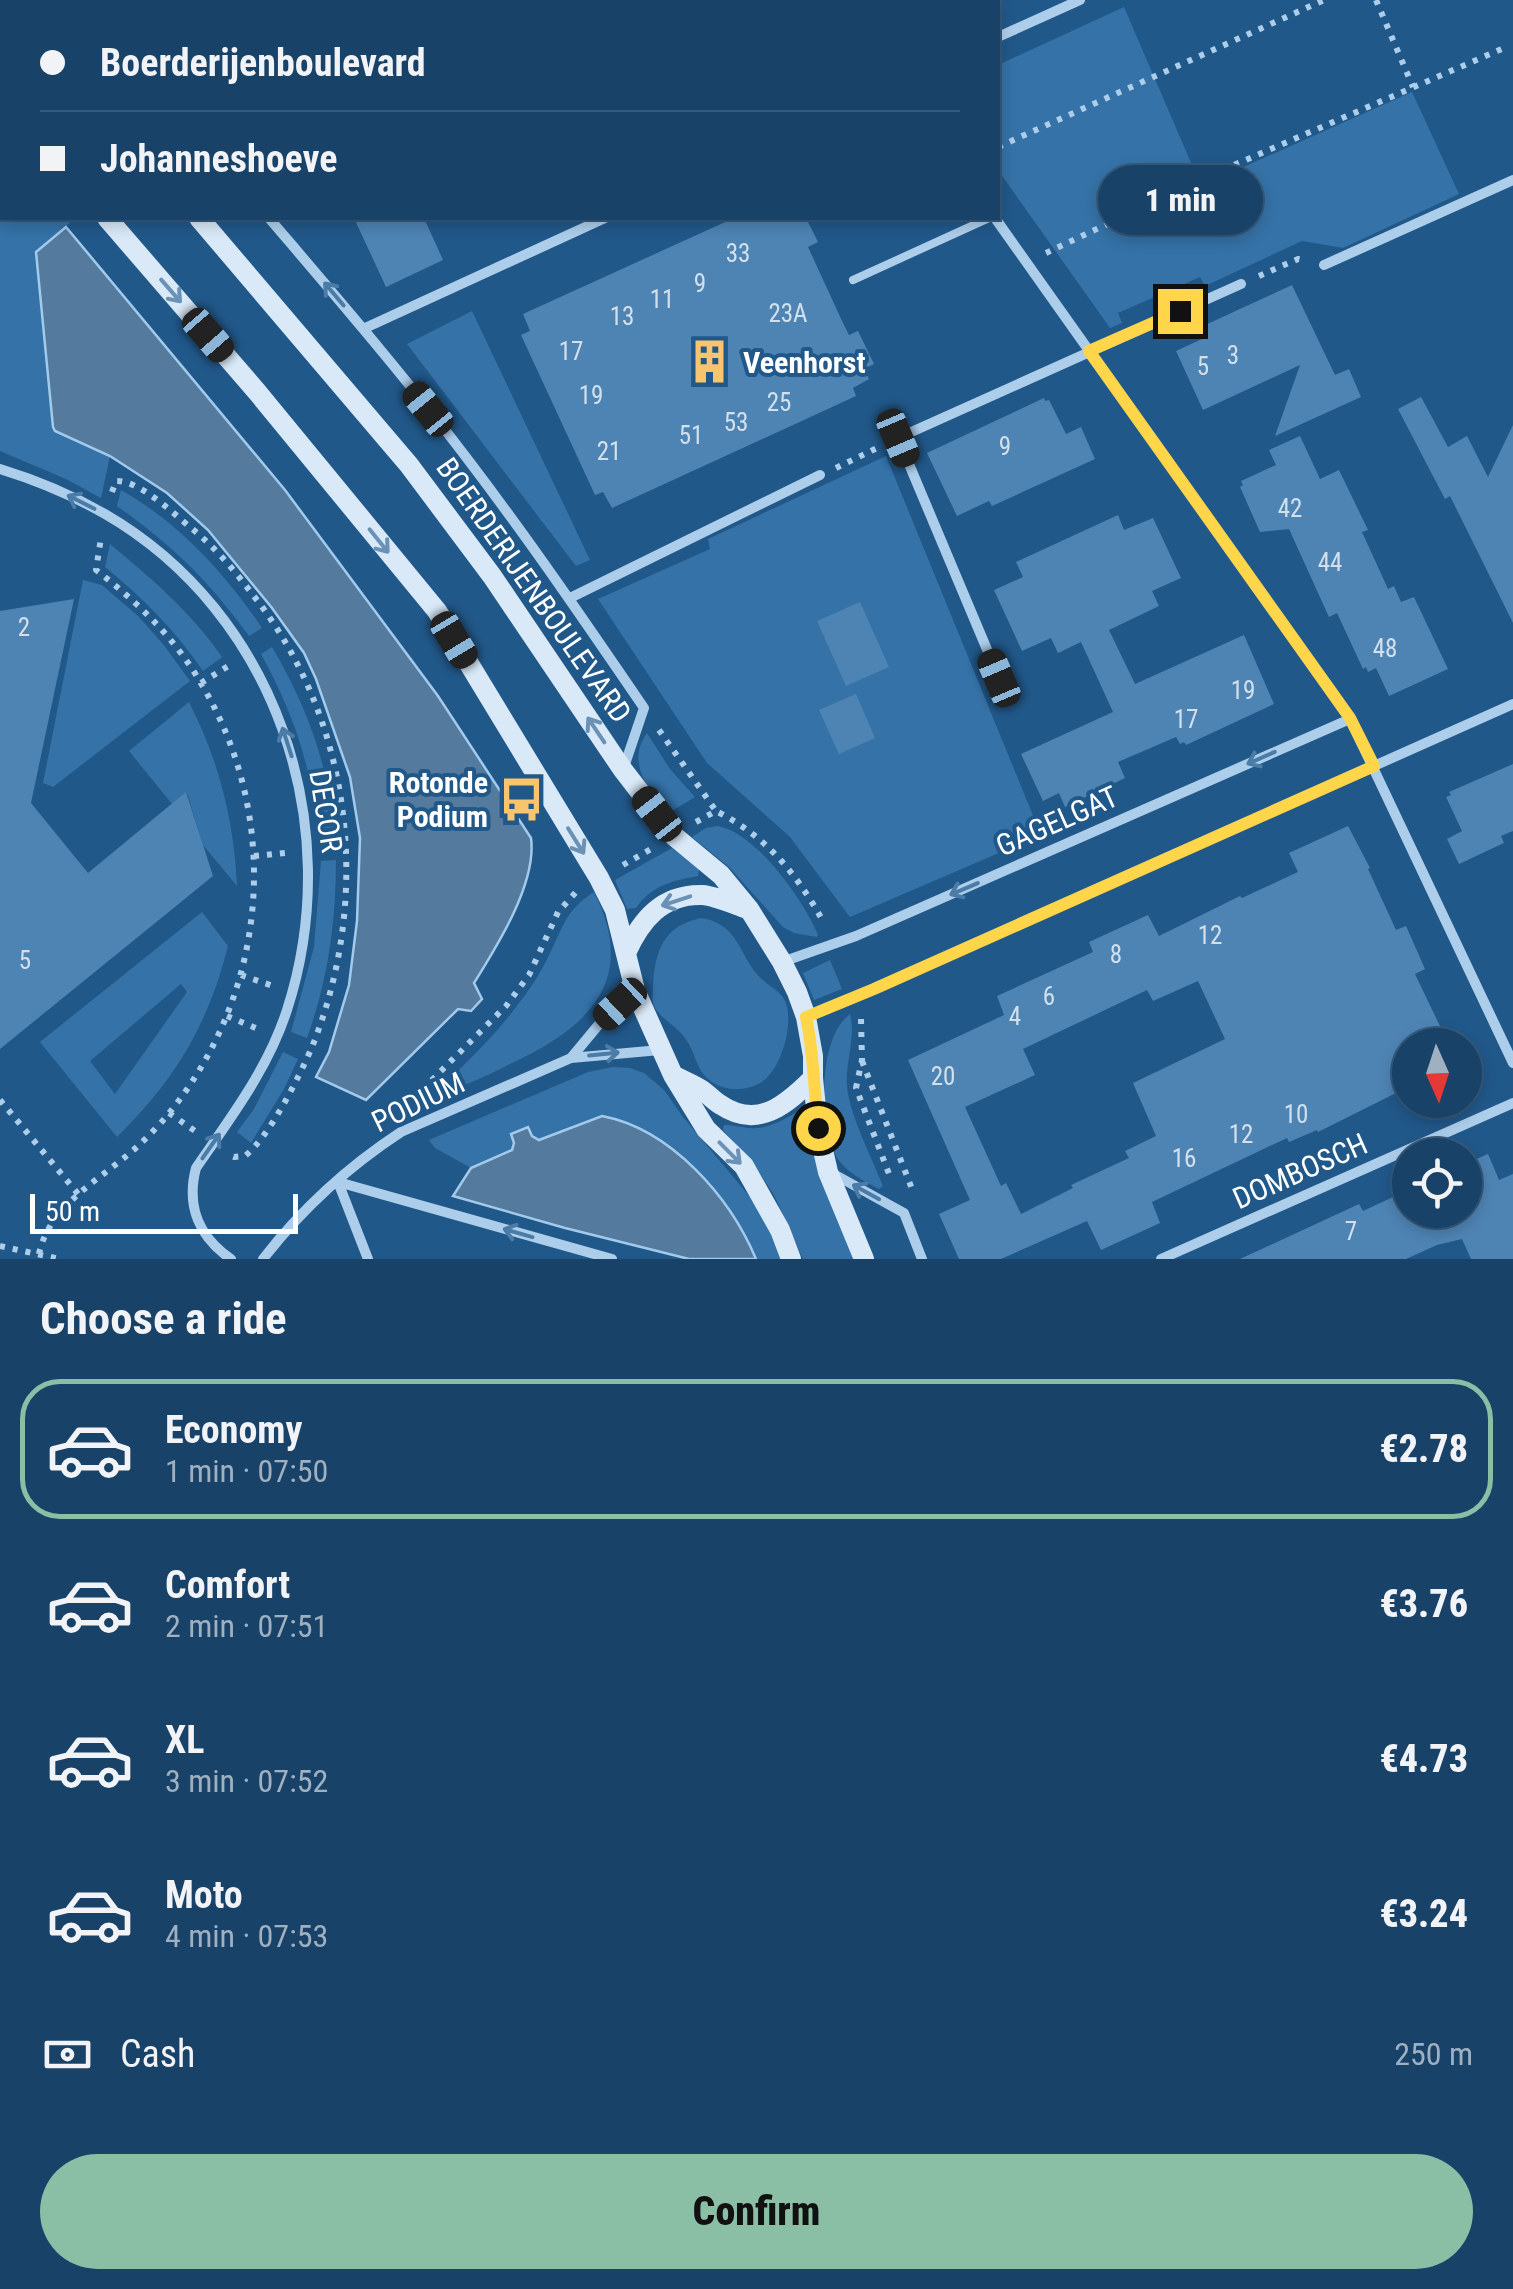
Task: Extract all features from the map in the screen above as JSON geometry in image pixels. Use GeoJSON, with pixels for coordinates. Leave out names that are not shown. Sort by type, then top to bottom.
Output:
{"type":"FeatureCollection","features":[{"type":"Feature","properties":{"kind":"main road"},"geometry":{"type":"LineString","coordinates":[[109,220],[258,393],[438,612],[599,878],[615,910],[635,990],[672,1075],[706,1129],[744,1166],[780,1230],[791,1259]]}},
{"type":"Feature","properties":{"kind":"main road","name":"BOERDERIJENBOULEVARD"},"geometry":{"type":"LineString","coordinates":[[201,220],[409,465],[492,576],[623,770],[674,836],[721,875],[749,909],[798,992],[813,1056],[818,1128],[828,1172],[864,1259]]}},
{"type":"Feature","properties":{"kind":"main road"},"geometry":{"type":"LineString","coordinates":[[626,953],[648,915],[665,903],[704,895],[749,909]]}},
{"type":"Feature","properties":{"kind":"main road"},"geometry":{"type":"LineString","coordinates":[[672,1075],[695,1086],[720,1106],[750,1114],[776,1110],[812,1078]]}},
{"type":"Feature","properties":{"kind":"street"},"geometry":{"type":"LineString","coordinates":[[1000,36],[1080,0]]}},
{"type":"Feature","properties":{"kind":"street"},"geometry":{"type":"LineString","coordinates":[[1324,265],[1513,180]]}},
{"type":"Feature","properties":{"kind":"street","name":"BOERDERIJENBOULEVARD"},"geometry":{"type":"LineString","coordinates":[[270,220],[364,329],[470,462],[570,598],[644,708],[623,770]]}},
{"type":"Feature","properties":{"kind":"street"},"geometry":{"type":"LineString","coordinates":[[364,329],[601,220]]}},
{"type":"Feature","properties":{"kind":"street"},"geometry":{"type":"LineString","coordinates":[[994,220],[1350,718],[1513,1063]]}},
{"type":"Feature","properties":{"kind":"street"},"geometry":{"type":"LineString","coordinates":[[999,678],[898,438],[1241,284]]}},
{"type":"Feature","properties":{"kind":"street","name":"DECOR"},"geometry":{"type":"LineString","coordinates":[[0,469],[58,490],[106,514],[141,538],[202,594],[246,653],[271,698],[298,777],[310,872],[299,967],[268,1057],[196,1168],[192,1181],[193,1208],[205,1236],[231,1259]]}},
{"type":"Feature","properties":{"kind":"street"},"geometry":{"type":"LineString","coordinates":[[570,598],[820,475]]}},
{"type":"Feature","properties":{"kind":"street"},"geometry":{"type":"LineString","coordinates":[[806,1017],[1513,704]]}},
{"type":"Feature","properties":{"kind":"street","name":"GAGELGAT"},"geometry":{"type":"LineString","coordinates":[[782,962],[835,945],[1350,718]]}},
{"type":"Feature","properties":{"kind":"street","name":"PODIUM"},"geometry":{"type":"LineString","coordinates":[[571,1058],[635,990]]}},
{"type":"Feature","properties":{"kind":"street","name":"PODIUM"},"geometry":{"type":"LineString","coordinates":[[263,1259],[298,1217],[401,1132],[571,1058],[661,1050]]}},
{"type":"Feature","properties":{"kind":"street","name":"DOMBOSCH"},"geometry":{"type":"LineString","coordinates":[[1161,1259],[1513,1104]]}},
{"type":"Feature","properties":{"kind":"street"},"geometry":{"type":"LineString","coordinates":[[828,1172],[904,1213],[922,1259]]}},
{"type":"Feature","properties":{"kind":"street"},"geometry":{"type":"LineString","coordinates":[[338,1182],[368,1259]]}},
{"type":"Feature","properties":{"kind":"street"},"geometry":{"type":"LineString","coordinates":[[338,1182],[612,1259]]}},
{"type":"Feature","properties":{"kind":"lane"},"geometry":{"type":"LineString","coordinates":[[853,280],[988,220]]}},
{"type":"Feature","properties":{"kind":"path"},"geometry":{"type":"LineString","coordinates":[[1000,146],[1324,0]]}},
{"type":"Feature","properties":{"kind":"path"},"geometry":{"type":"LineString","coordinates":[[1376,0],[1413,87]]}},
{"type":"Feature","properties":{"kind":"path"},"geometry":{"type":"LineString","coordinates":[[1027,263],[1211,174],[1504,48]]}},
{"type":"Feature","properties":{"kind":"path"},"geometry":{"type":"LineString","coordinates":[[1241,284],[1298,259],[1324,265]]}},
{"type":"Feature","properties":{"kind":"path"},"geometry":{"type":"LineString","coordinates":[[820,475],[898,438]]}},
{"type":"Feature","properties":{"kind":"path"},"geometry":{"type":"LineString","coordinates":[[38,1254],[47,1231],[79,1195],[140,1145],[193,1081],[227,1016],[252,926],[256,882],[247,796],[218,713],[169,638],[142,608],[96,570],[116,481],[127,481],[198,534],[233,570],[278,630],[313,697],[330,744],[347,850],[344,931],[335,976],[322,1020],[284,1104],[250,1152],[234,1157],[169,1113]]}},
{"type":"Feature","properties":{"kind":"path"},"geometry":{"type":"LineString","coordinates":[[268,638],[278,630]]}},
{"type":"Feature","properties":{"kind":"path"},"geometry":{"type":"LineString","coordinates":[[201,683],[226,667]]}},
{"type":"Feature","properties":{"kind":"path","name":"BOERDERIJENBOULEVARD"},"geometry":{"type":"LineString","coordinates":[[644,708],[716,810],[741,823],[780,858],[807,894],[835,945]]}},
{"type":"Feature","properties":{"kind":"path"},"geometry":{"type":"LineString","coordinates":[[401,1132],[426,1086],[506,1006],[529,975],[558,912],[579,889],[716,810]]}},
{"type":"Feature","properties":{"kind":"path"},"geometry":{"type":"LineString","coordinates":[[336,851],[347,850]]}},
{"type":"Feature","properties":{"kind":"path"},"geometry":{"type":"LineString","coordinates":[[254,856],[287,853]]}},
{"type":"Feature","properties":{"kind":"path"},"geometry":{"type":"LineString","coordinates":[[241,976],[273,986]]}},
{"type":"Feature","properties":{"kind":"path"},"geometry":{"type":"LineString","coordinates":[[856,997],[861,1016],[862,1060],[856,1088],[904,1213]]}},
{"type":"Feature","properties":{"kind":"path"},"geometry":{"type":"LineString","coordinates":[[227,1016],[259,1030]]}},
{"type":"Feature","properties":{"kind":"path"},"geometry":{"type":"LineString","coordinates":[[862,1060],[918,1205]]}},
{"type":"Feature","properties":{"kind":"path"},"geometry":{"type":"LineString","coordinates":[[0,1100],[79,1195]]}},
{"type":"Feature","properties":{"kind":"path"},"geometry":{"type":"LineString","coordinates":[[0,1246],[60,1259]]}},
{"type":"Feature","properties":{"kind":"shaded area"},"geometry":{"type":"Polygon","coordinates":[[[1124,7],[1201,186],[1412,92],[1459,194],[1343,248],[1302,241],[1205,286],[1200,277],[1118,313],[1122,323],[1110,328],[1000,173],[1000,64],[1124,7]]]}},
{"type":"Feature","properties":{"kind":"shaded area"},"geometry":{"type":"Polygon","coordinates":[[[0,220],[73,220],[36,253],[53,427],[110,456],[101,498],[0,451],[0,220]]]}},
{"type":"Feature","properties":{"kind":"shaded area"},"geometry":{"type":"Polygon","coordinates":[[[66,227],[285,490],[438,696],[531,838],[522,894],[474,983],[482,999],[471,1011],[458,1009],[366,1100],[316,1077],[329,1052],[349,985],[357,921],[360,838],[350,777],[304,653],[208,530],[167,493],[110,456],[55,431],[36,252],[66,227]]]}},
{"type":"Feature","properties":{"kind":"shaded area"},"geometry":{"type":"Polygon","coordinates":[[[472,311],[590,560],[576,566],[407,344],[472,311]]]}},
{"type":"Feature","properties":{"kind":"shaded area"},"geometry":{"type":"Polygon","coordinates":[[[886,456],[1041,835],[850,917],[790,837],[707,763],[598,599],[710,549],[708,539],[886,456]]]}},
{"type":"Feature","properties":{"kind":"shaded area"},"geometry":{"type":"Polygon","coordinates":[[[121,490],[181,533],[233,588],[262,628],[249,636],[189,565],[117,506],[121,490]]]}},
{"type":"Feature","properties":{"kind":"shaded area"},"geometry":{"type":"Polygon","coordinates":[[[110,544],[184,610],[222,657],[203,671],[158,615],[105,567],[110,544]]]}},
{"type":"Feature","properties":{"kind":"shaded area"},"geometry":{"type":"Polygon","coordinates":[[[83,580],[102,585],[138,616],[190,681],[53,787],[43,783],[83,580]]]}},
{"type":"Feature","properties":{"kind":"shaded area"},"geometry":{"type":"Polygon","coordinates":[[[272,647],[315,739],[328,787],[335,838],[318,839],[312,789],[300,743],[261,654],[272,647]]]}},
{"type":"Feature","properties":{"kind":"shaded area"},"geometry":{"type":"Polygon","coordinates":[[[189,702],[223,791],[237,886],[203,845],[187,793],[172,804],[129,751],[189,702]]]}},
{"type":"Feature","properties":{"kind":"shaded area"},"geometry":{"type":"Polygon","coordinates":[[[647,733],[670,769],[695,797],[667,814],[639,765],[641,744],[647,733]]]}},
{"type":"Feature","properties":{"kind":"shaded area"},"geometry":{"type":"Polygon","coordinates":[[[717,826],[747,840],[777,870],[802,905],[817,937],[783,927],[729,867],[692,837],[717,826]]]}},
{"type":"Feature","properties":{"kind":"shaded area"},"geometry":{"type":"Polygon","coordinates":[[[672,848],[699,869],[698,876],[663,885],[636,908],[627,909],[615,880],[672,848]]]}},
{"type":"Feature","properties":{"kind":"shaded area"},"geometry":{"type":"Polygon","coordinates":[[[336,860],[329,950],[307,1038],[291,1032],[314,947],[321,861],[336,860]]]}},
{"type":"Feature","properties":{"kind":"shaded area"},"geometry":{"type":"Polygon","coordinates":[[[594,892],[607,923],[611,951],[608,976],[598,998],[583,1017],[538,1050],[475,1081],[439,1093],[513,1011],[541,971],[567,919],[594,892]]]}},
{"type":"Feature","properties":{"kind":"shaded area"},"geometry":{"type":"Polygon","coordinates":[[[202,912],[228,946],[210,1001],[187,1050],[156,1094],[117,1137],[40,1042],[202,912]],[[181,984],[90,1061],[115,1094],[187,992],[181,984]]]}},
{"type":"Feature","properties":{"kind":"shaded area"},"geometry":{"type":"Polygon","coordinates":[[[701,918],[732,935],[755,971],[781,994],[788,1010],[780,1058],[768,1077],[753,1086],[730,1089],[710,1080],[701,1071],[684,1036],[654,1005],[659,951],[678,927],[701,918]]]}},
{"type":"Feature","properties":{"kind":"shaded area"},"geometry":{"type":"Polygon","coordinates":[[[830,960],[842,989],[814,1000],[803,973],[830,960]]]}},
{"type":"Feature","properties":{"kind":"shaded area"},"geometry":{"type":"Polygon","coordinates":[[[850,1014],[847,1087],[857,1124],[883,1186],[879,1189],[840,1162],[827,1123],[827,1061],[839,1026],[850,1014]]]}},
{"type":"Feature","properties":{"kind":"shaded area"},"geometry":{"type":"Polygon","coordinates":[[[283,1052],[298,1059],[251,1143],[237,1132],[254,1109],[283,1052]]]}},
{"type":"Feature","properties":{"kind":"shaded area"},"geometry":{"type":"Polygon","coordinates":[[[613,1067],[644,1073],[664,1090],[750,1197],[767,1224],[781,1259],[756,1259],[711,1186],[681,1156],[624,1123],[602,1116],[538,1141],[527,1128],[511,1134],[512,1150],[471,1168],[435,1148],[429,1140],[588,1072],[613,1067]]]}},
{"type":"Feature","properties":{"kind":"shaded area"},"geometry":{"type":"Polygon","coordinates":[[[801,1110],[805,1112],[811,1143],[856,1259],[803,1259],[774,1195],[723,1130],[724,1125],[763,1127],[801,1110]]]}},
{"type":"Feature","properties":{"kind":"shaded area"},"geometry":{"type":"Polygon","coordinates":[[[602,1116],[652,1135],[695,1169],[731,1212],[756,1259],[689,1259],[453,1196],[471,1168],[512,1150],[511,1134],[528,1127],[539,1140],[602,1116]]]}},
{"type":"Feature","properties":{"kind":"building"},"geometry":{"type":"Polygon","coordinates":[[[355,220],[425,220],[443,260],[386,287],[355,220]]]}},
{"type":"Feature","properties":{"kind":"building","name":"Veenhorst"},"geometry":{"type":"Polygon","coordinates":[[[730,220],[807,220],[818,242],[808,247],[843,323],[849,335],[858,331],[874,364],[864,369],[869,379],[853,388],[856,396],[612,508],[603,492],[595,495],[521,335],[530,331],[523,314],[730,220]]]}},
{"type":"Feature","properties":{"kind":"building"},"geometry":{"type":"Polygon","coordinates":[[[1292,285],[1335,375],[1349,369],[1361,397],[1275,436],[1300,365],[1203,410],[1176,351],[1204,338],[1200,330],[1203,326],[1292,285]]]}},
{"type":"Feature","properties":{"kind":"building"},"geometry":{"type":"Polygon","coordinates":[[[1421,397],[1448,447],[1467,436],[1488,477],[1513,425],[1513,623],[1450,496],[1445,499],[1398,409],[1421,397]]]}},
{"type":"Feature","properties":{"kind":"building"},"geometry":{"type":"Polygon","coordinates":[[[1044,398],[1049,400],[1066,434],[1081,427],[1095,459],[992,506],[989,501],[957,516],[927,453],[1044,398]]]}},
{"type":"Feature","properties":{"kind":"building"},"geometry":{"type":"Polygon","coordinates":[[[1300,436],[1320,479],[1339,470],[1368,530],[1362,532],[1388,589],[1394,586],[1401,602],[1414,597],[1448,669],[1389,696],[1376,668],[1368,672],[1366,667],[1363,669],[1337,613],[1329,617],[1289,529],[1260,532],[1240,487],[1241,481],[1276,465],[1269,450],[1300,436]]]}},
{"type":"Feature","properties":{"kind":"building"},"geometry":{"type":"Polygon","coordinates":[[[1118,515],[1124,530],[1153,518],[1181,578],[1152,591],[1159,606],[1109,630],[1135,684],[1244,635],[1274,704],[1186,745],[1176,737],[1118,762],[1125,778],[1065,807],[1059,793],[1043,801],[1021,754],[1113,712],[1081,642],[1058,653],[1051,638],[1022,651],[994,590],[1023,577],[1016,562],[1118,515]]]}},
{"type":"Feature","properties":{"kind":"building"},"geometry":{"type":"Polygon","coordinates":[[[74,599],[31,803],[88,873],[186,792],[213,876],[0,1049],[0,611],[74,599]]]}},
{"type":"Feature","properties":{"kind":"building"},"geometry":{"type":"Polygon","coordinates":[[[860,602],[889,667],[846,686],[817,621],[860,602]]]}},
{"type":"Feature","properties":{"kind":"building"},"geometry":{"type":"Polygon","coordinates":[[[856,694],[875,738],[839,754],[819,710],[856,694]]]}},
{"type":"Feature","properties":{"kind":"building"},"geometry":{"type":"Polygon","coordinates":[[[1513,764],[1513,831],[1501,836],[1504,843],[1459,864],[1447,839],[1462,831],[1446,797],[1451,795],[1449,792],[1513,764]]]}},
{"type":"Feature","properties":{"kind":"building"},"geometry":{"type":"Polygon","coordinates":[[[1348,826],[1396,930],[1406,926],[1425,969],[1415,974],[1441,1028],[1392,1028],[1392,1095],[1318,1132],[1289,1142],[1287,1138],[1152,1202],[1160,1223],[1101,1250],[1087,1221],[1001,1259],[959,1259],[939,1214],[970,1200],[908,1060],[1004,1015],[997,996],[1093,952],[1089,942],[1148,915],[1159,936],[1298,872],[1289,853],[1348,826]],[[1198,981],[1153,1001],[1147,990],[1023,1049],[1035,1075],[965,1107],[1001,1186],[1006,1183],[1021,1214],[1129,1158],[1125,1151],[1156,1136],[1133,1083],[1225,1039],[1198,981]]]}},
{"type":"Feature","properties":{"kind":"building"},"geometry":{"type":"Polygon","coordinates":[[[1488,1154],[1499,1180],[1513,1174],[1513,1259],[1471,1259],[1462,1239],[1406,1259],[1240,1259],[1359,1204],[1363,1211],[1392,1197],[1392,1228],[1482,1228],[1482,1157],[1488,1154]]]}},
{"type":"Feature","properties":{"kind":"place","name":"Veenhorst"},"geometry":{"type":"Point","coordinates":[710,362]}},
{"type":"Feature","properties":{"kind":"place","name":"Rotonde Podium"},"geometry":{"type":"Point","coordinates":[521,799]}},
{"type":"Feature","properties":{"kind":"route"},"geometry":{"type":"LineString","coordinates":[[818,1128],[806,1017],[1374,766],[1350,718],[1089,351],[1180,311]]}}]}
